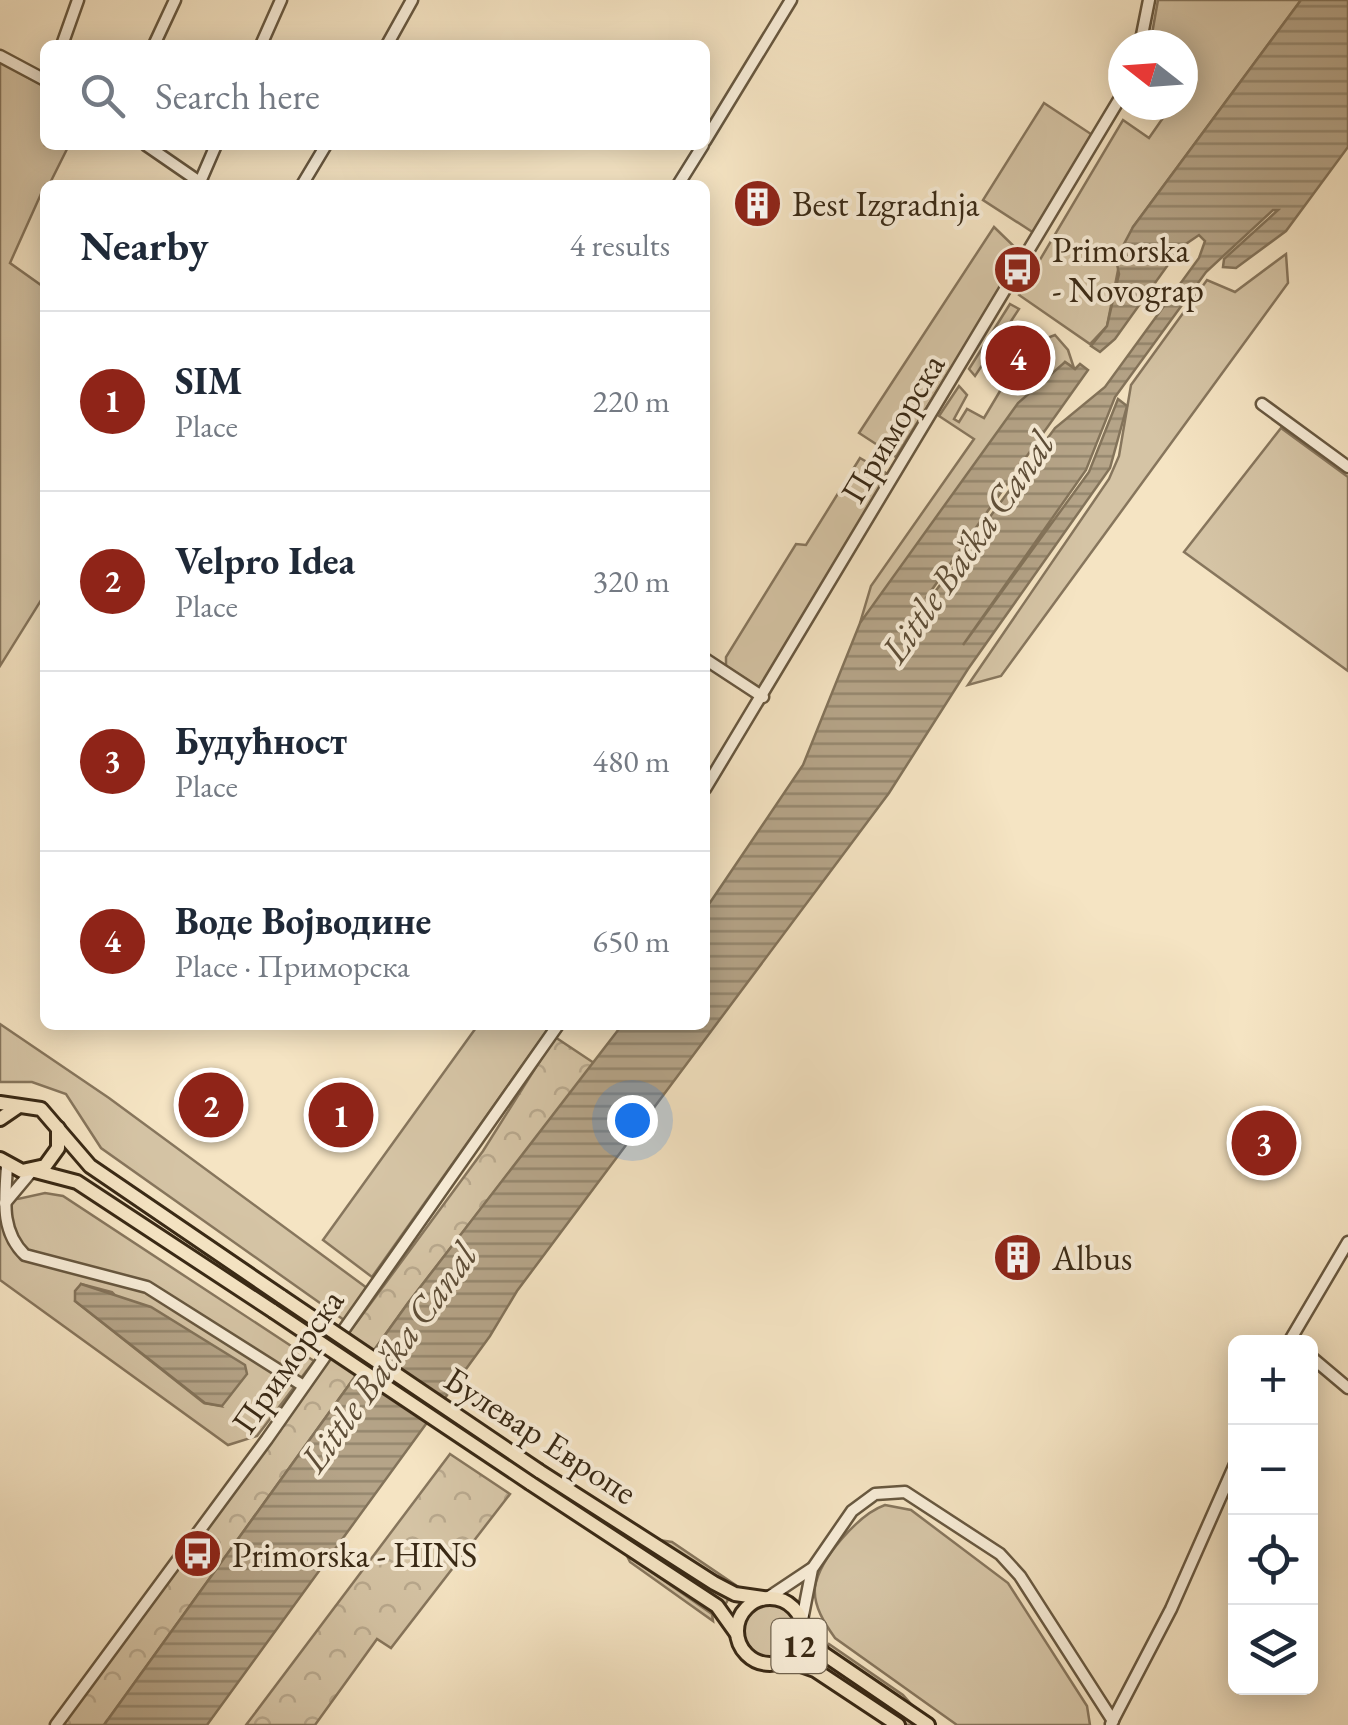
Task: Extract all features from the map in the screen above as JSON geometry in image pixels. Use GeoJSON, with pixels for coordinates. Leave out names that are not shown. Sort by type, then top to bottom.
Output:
{"type":"FeatureCollection","features":[{"type":"Feature","properties":{"kind":"main road","name":"Булевар Европе"},"geometry":{"type":"LineString","coordinates":[[0,1103],[41,1109],[90,1166],[539,1471],[714,1583],[734,1594],[790,1604],[824,1654],[928,1725]]}},
{"type":"Feature","properties":{"kind":"main road"},"geometry":{"type":"LineString","coordinates":[[0,1119],[19,1106]]}},
{"type":"Feature","properties":{"kind":"main road"},"geometry":{"type":"LineString","coordinates":[[33,1171],[45,1166],[58,1148],[57,1125]]}},
{"type":"Feature","properties":{"kind":"main road","name":"Булевар Европе"},"geometry":{"type":"LineString","coordinates":[[3,1162],[77,1182],[717,1606],[754,1660],[776,1664],[786,1660],[815,1670],[898,1725]]}},
{"type":"Feature","properties":{"kind":"main road","name":"12"},"geometry":{"type":"LineString","coordinates":[[737,1634],[740,1615],[766,1598]]}},
{"type":"Feature","properties":{"kind":"main road","name":"12"},"geometry":{"type":"LineString","coordinates":[[786,1660],[803,1626]]}},
{"type":"Feature","properties":{"kind":"street"},"geometry":{"type":"LineString","coordinates":[[64,40],[78,0]]}},
{"type":"Feature","properties":{"kind":"street"},"geometry":{"type":"LineString","coordinates":[[156,40],[174,0]]}},
{"type":"Feature","properties":{"kind":"street"},"geometry":{"type":"LineString","coordinates":[[262,40],[280,0]]}},
{"type":"Feature","properties":{"kind":"street"},"geometry":{"type":"LineString","coordinates":[[390,40],[412,0]]}},
{"type":"Feature","properties":{"kind":"street"},"geometry":{"type":"LineString","coordinates":[[710,133],[791,0]]}},
{"type":"Feature","properties":{"kind":"street"},"geometry":{"type":"LineString","coordinates":[[1143,30],[1149,0]]}},
{"type":"Feature","properties":{"kind":"street"},"geometry":{"type":"LineString","coordinates":[[0,56],[40,77]]}},
{"type":"Feature","properties":{"kind":"street","name":"Приморска"},"geometry":{"type":"LineString","coordinates":[[710,781],[1108,118]]}},
{"type":"Feature","properties":{"kind":"street"},"geometry":{"type":"LineString","coordinates":[[153,150],[196,180]]}},
{"type":"Feature","properties":{"kind":"street"},"geometry":{"type":"LineString","coordinates":[[203,180],[214,150]]}},
{"type":"Feature","properties":{"kind":"street"},"geometry":{"type":"LineString","coordinates":[[305,180],[323,150]]}},
{"type":"Feature","properties":{"kind":"street"},"geometry":{"type":"LineString","coordinates":[[681,180],[700,150]]}},
{"type":"Feature","properties":{"kind":"street"},"geometry":{"type":"LineString","coordinates":[[1262,404],[1348,467]]}},
{"type":"Feature","properties":{"kind":"street"},"geometry":{"type":"LineString","coordinates":[[710,662],[763,697]]}},
{"type":"Feature","properties":{"kind":"street","name":"Приморска"},"geometry":{"type":"LineString","coordinates":[[56,1725],[554,1030]]}},
{"type":"Feature","properties":{"kind":"street"},"geometry":{"type":"LineString","coordinates":[[3,1162],[8,1235],[25,1254],[146,1288],[302,1385]]}},
{"type":"Feature","properties":{"kind":"street"},"geometry":{"type":"LineString","coordinates":[[5,1204],[33,1171]]}},
{"type":"Feature","properties":{"kind":"street"},"geometry":{"type":"LineString","coordinates":[[1295,1335],[1348,1242]]}},
{"type":"Feature","properties":{"kind":"street"},"geometry":{"type":"LineString","coordinates":[[1318,1364],[1348,1388]]}},
{"type":"Feature","properties":{"kind":"street"},"geometry":{"type":"LineString","coordinates":[[1318,1373],[1332,1377]]}},
{"type":"Feature","properties":{"kind":"street"},"geometry":{"type":"LineString","coordinates":[[1112,1723],[1171,1610],[1228,1480]]}},
{"type":"Feature","properties":{"kind":"street"},"geometry":{"type":"LineString","coordinates":[[766,1598],[812,1569],[864,1500],[891,1491],[917,1497],[1000,1554],[1020,1576],[1112,1723]]}},
{"type":"Feature","properties":{"kind":"street"},"geometry":{"type":"LineString","coordinates":[[803,1626],[812,1569]]}},
{"type":"Feature","properties":{"kind":"green space"},"geometry":{"type":"Polygon","coordinates":[[[1158,0],[1301,0],[1133,227],[1119,265],[1107,326],[1090,344],[1019,295],[1123,120],[1149,138],[1162,120],[1198,120],[1198,30],[1153,30],[1158,0]]]}},
{"type":"Feature","properties":{"kind":"green space"},"geometry":{"type":"Polygon","coordinates":[[[0,62],[40,84],[40,150],[66,150],[52,180],[40,180],[40,196],[10,263],[40,284],[40,602],[0,666],[0,62]]]}},
{"type":"Feature","properties":{"kind":"green space"},"geometry":{"type":"Polygon","coordinates":[[[1044,103],[1094,136],[1034,233],[983,200],[1044,103]]]}},
{"type":"Feature","properties":{"kind":"green space"},"geometry":{"type":"Polygon","coordinates":[[[994,227],[1022,254],[896,457],[859,433],[994,227]]]}},
{"type":"Feature","properties":{"kind":"green space"},"geometry":{"type":"Polygon","coordinates":[[[1286,254],[1288,283],[1001,676],[968,685],[1109,479],[1119,456],[1131,385],[1207,280],[1235,292],[1286,254]]]}},
{"type":"Feature","properties":{"kind":"green space"},"geometry":{"type":"Polygon","coordinates":[[[1010,304],[1019,309],[975,376],[969,369],[1010,304]]]}},
{"type":"Feature","properties":{"kind":"green space"},"geometry":{"type":"Polygon","coordinates":[[[1055,335],[1068,350],[1074,368],[1065,362],[860,623],[871,586],[974,439],[939,416],[959,386],[967,395],[954,419],[959,422],[967,409],[984,418],[1006,381],[1017,387],[1047,338],[1055,335]]]}},
{"type":"Feature","properties":{"kind":"green space"},"geometry":{"type":"Polygon","coordinates":[[[1281,428],[1348,477],[1348,671],[1184,552],[1281,428]]]}},
{"type":"Feature","properties":{"kind":"green space"},"geometry":{"type":"Polygon","coordinates":[[[860,458],[886,473],[886,481],[760,688],[726,666],[726,657],[796,544],[806,545],[860,458]]]}},
{"type":"Feature","properties":{"kind":"green space"},"geometry":{"type":"Polygon","coordinates":[[[0,1024],[109,1098],[367,1288],[344,1320],[101,1148],[66,1094],[32,1082],[0,1082],[0,1024]]]}},
{"type":"Feature","properties":{"kind":"green space"},"geometry":{"type":"Polygon","coordinates":[[[474,1030],[547,1030],[372,1277],[323,1240],[474,1030]]]}},
{"type":"Feature","properties":{"kind":"green space"},"geometry":{"type":"Polygon","coordinates":[[[555,1037],[594,1063],[408,1303],[104,1725],[60,1725],[483,1151],[555,1037]]]}},
{"type":"Feature","properties":{"kind":"green space"},"geometry":{"type":"Polygon","coordinates":[[[0,1185],[18,1199],[45,1193],[63,1196],[314,1361],[257,1436],[228,1445],[0,1280],[0,1185]],[[81,1284],[75,1301],[204,1403],[221,1406],[112,1292],[81,1284]]]}},
{"type":"Feature","properties":{"kind":"green space"},"geometry":{"type":"Polygon","coordinates":[[[450,1454],[510,1494],[391,1648],[377,1639],[315,1725],[246,1725],[450,1454]]]}},
{"type":"Feature","properties":{"kind":"green space"},"geometry":{"type":"Polygon","coordinates":[[[570,1496],[729,1598],[725,1605],[567,1501],[570,1496]]]}},
{"type":"Feature","properties":{"kind":"green space"},"geometry":{"type":"Polygon","coordinates":[[[885,1505],[911,1510],[1008,1583],[1087,1706],[1090,1725],[957,1725],[835,1638],[816,1601],[818,1576],[832,1551],[853,1527],[885,1505]]]}},
{"type":"Feature","properties":{"kind":"green space"},"geometry":{"type":"Polygon","coordinates":[[[659,1540],[672,1542],[737,1586],[728,1586],[659,1540]]]}},
{"type":"Feature","properties":{"kind":"green space"},"geometry":{"type":"Polygon","coordinates":[[[626,1554],[712,1614],[713,1621],[630,1562],[626,1554]]]}},
{"type":"Feature","properties":{"kind":"green space"},"geometry":{"type":"Polygon","coordinates":[[[771,1603],[790,1611],[798,1630],[790,1649],[771,1657],[752,1649],[744,1630],[752,1611],[771,1603]]]}},
{"type":"Feature","properties":{"kind":"green space"},"geometry":{"type":"Polygon","coordinates":[[[829,1644],[903,1695],[918,1712],[826,1649],[829,1644]]]}},
{"type":"Feature","properties":{"kind":"green space"},"geometry":{"type":"Polygon","coordinates":[[[818,1657],[917,1725],[907,1725],[814,1664],[818,1657]]]}},
{"type":"Feature","properties":{"kind":"water","name":"Little Bačka Canal"},"geometry":{"type":"Polygon","coordinates":[[[1301,0],[1348,0],[1348,147],[1286,231],[1236,268],[1223,267],[1224,259],[1278,210],[1273,210],[1206,272],[1115,397],[1086,470],[963,645],[1089,472],[1118,399],[1127,406],[1110,468],[968,669],[889,793],[517,1291],[490,1336],[207,1725],[104,1725],[408,1303],[618,1030],[710,1030],[710,903],[803,765],[860,623],[1018,403],[1065,362],[1075,369],[1080,364],[1088,370],[926,598],[929,600],[1055,428],[1105,387],[1199,258],[1205,241],[1199,235],[1180,248],[1115,339],[1100,352],[1091,346],[1107,326],[1119,274],[1116,259],[1133,227],[1301,0]]]}},
{"type":"Feature","properties":{"kind":"water"},"geometry":{"type":"Polygon","coordinates":[[[81,1284],[151,1307],[245,1365],[247,1374],[222,1406],[205,1403],[75,1301],[75,1291],[81,1284]]]}},
{"type":"Feature","properties":{"kind":"place","name":"Best Izgradnja"},"geometry":{"type":"Point","coordinates":[757,203]}},
{"type":"Feature","properties":{"kind":"place","name":"Primorska - Novograp"},"geometry":{"type":"Point","coordinates":[1017,269]}},
{"type":"Feature","properties":{"kind":"place","name":"Воде Војводине"},"geometry":{"type":"Point","coordinates":[1018,358]}},
{"type":"Feature","properties":{"kind":"place","name":"Velpro Idea"},"geometry":{"type":"Point","coordinates":[211,1105]}},
{"type":"Feature","properties":{"kind":"place","name":"SIM"},"geometry":{"type":"Point","coordinates":[341,1115]}},
{"type":"Feature","properties":{"kind":"place","name":"Будућност"},"geometry":{"type":"Point","coordinates":[1264,1143]}},
{"type":"Feature","properties":{"kind":"place","name":"Albus"},"geometry":{"type":"Point","coordinates":[1017,1257]}},
{"type":"Feature","properties":{"kind":"place","name":"Primorska - HINS"},"geometry":{"type":"Point","coordinates":[197,1554]}}]}
